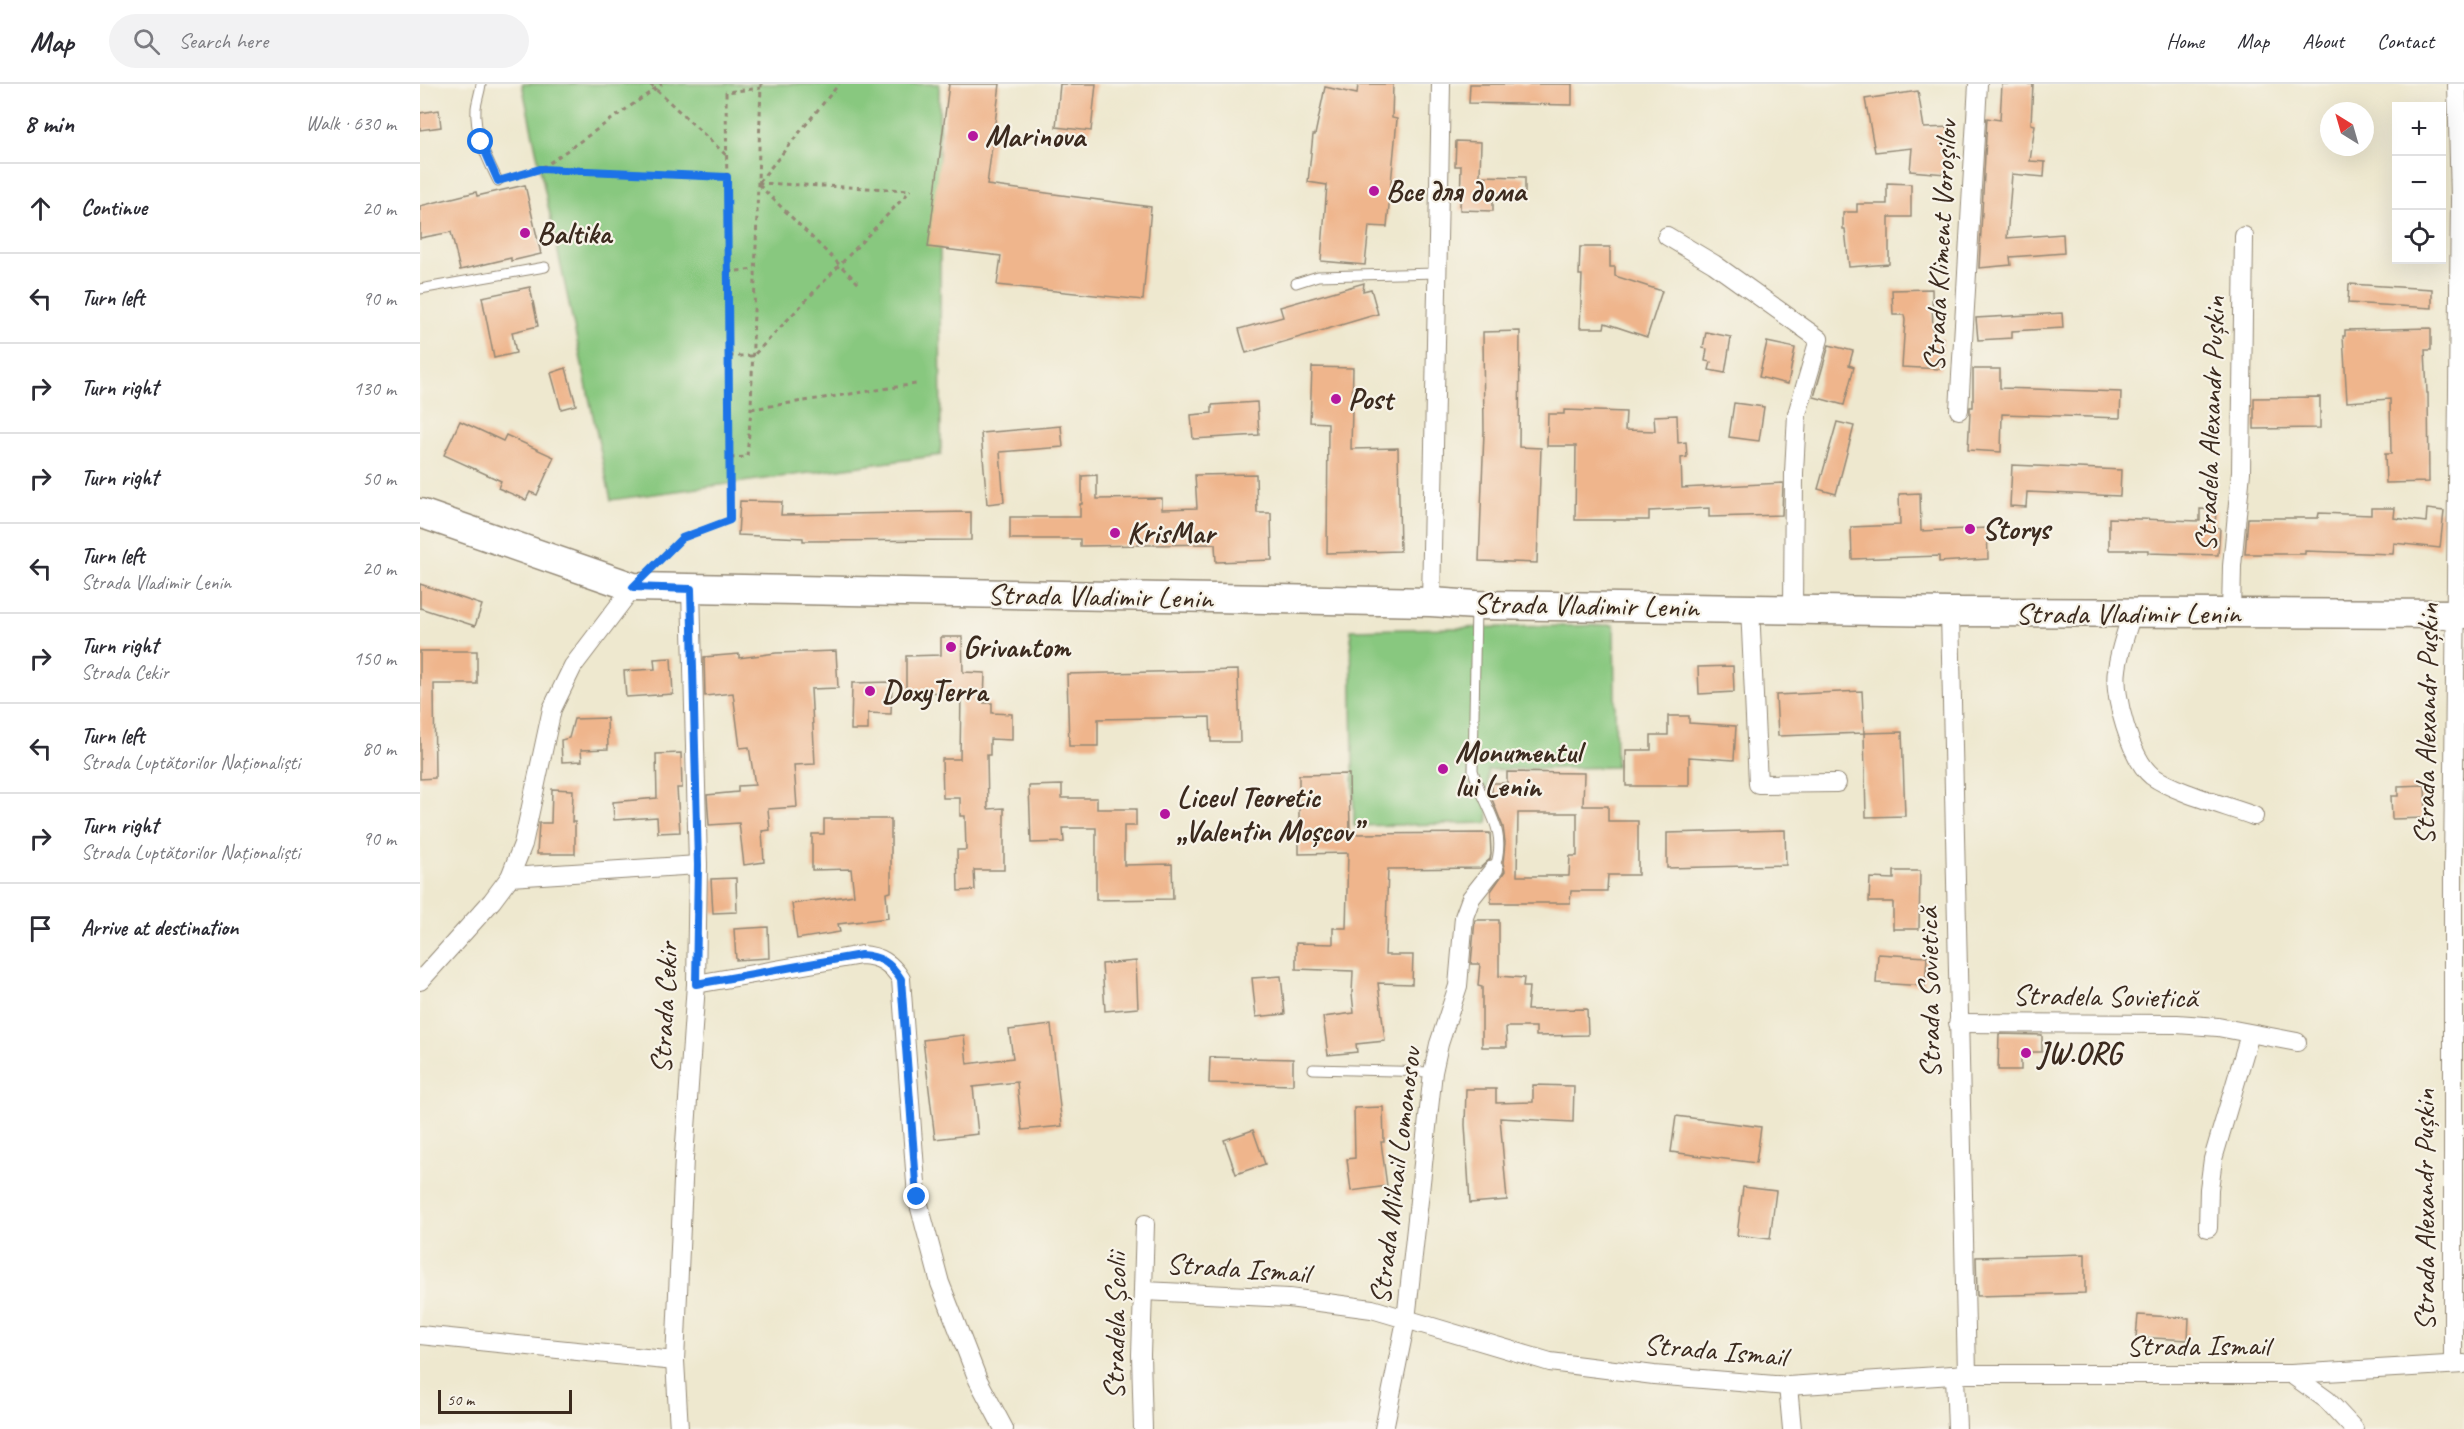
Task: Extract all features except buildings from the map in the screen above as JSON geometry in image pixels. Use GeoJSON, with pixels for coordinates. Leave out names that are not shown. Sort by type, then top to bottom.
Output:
{"type":"FeatureCollection","features":[{"type":"Feature","properties":{"kind":"main road","name":"Strada Vladimir Lenin"},"geometry":{"type":"LineString","coordinates":[[420,513],[633,587],[1950,612],[2460,614]]}},
{"type":"Feature","properties":{"kind":"street"},"geometry":{"type":"LineString","coordinates":[[1431,602],[1441,84]]}},
{"type":"Feature","properties":{"kind":"street","name":"Strada Kliment Voroșilov"},"geometry":{"type":"LineString","coordinates":[[1959,410],[1978,84]]}},
{"type":"Feature","properties":{"kind":"street","name":"Strada Alexandr Pușkin"},"geometry":{"type":"LineString","coordinates":[[2457,84],[2462,198],[2458,1364]]}},
{"type":"Feature","properties":{"kind":"street"},"geometry":{"type":"LineString","coordinates":[[1667,236],[1714,264],[1819,339],[1797,414],[1793,608]]}},
{"type":"Feature","properties":{"kind":"street","name":"Stradela Alexandr Pușkin"},"geometry":{"type":"LineString","coordinates":[[2231,614],[2232,566],[2241,472],[2244,236]]}},
{"type":"Feature","properties":{"kind":"street"},"geometry":{"type":"LineString","coordinates":[[420,981],[492,901],[510,877],[523,844],[552,709],[573,666],[633,587]]}},
{"type":"Feature","properties":{"kind":"street","name":"Strada Cekir"},"geometry":{"type":"LineString","coordinates":[[679,1429],[675,1361],[684,1158],[696,984],[698,865],[691,589]]}},
{"type":"Feature","properties":{"kind":"street"},"geometry":{"type":"LineString","coordinates":[[1750,607],[1758,784],[1837,783]]}},
{"type":"Feature","properties":{"kind":"street","name":"Strada Sovietică"},"geometry":{"type":"LineString","coordinates":[[1950,612],[1958,1023],[1961,1374],[1957,1429]]}},
{"type":"Feature","properties":{"kind":"street"},"geometry":{"type":"LineString","coordinates":[[2132,613],[2116,671],[2120,710],[2137,758],[2152,776],[2182,790],[2254,816]]}},
{"type":"Feature","properties":{"kind":"street"},"geometry":{"type":"LineString","coordinates":[[510,877],[698,865]]}},
{"type":"Feature","properties":{"kind":"street","name":"Strada Mihail Lomonosov"},"geometry":{"type":"LineString","coordinates":[[1384,1429],[1406,1320],[1433,1072],[1439,1044],[1458,986],[1464,917],[1471,898],[1494,869]]}},
{"type":"Feature","properties":{"kind":"street"},"geometry":{"type":"LineString","coordinates":[[696,984],[861,955],[872,955],[884,960],[894,968],[901,979],[917,1197],[940,1283],[978,1380],[1004,1429]]}},
{"type":"Feature","properties":{"kind":"street","name":"Stradela Sovietică"},"geometry":{"type":"LineString","coordinates":[[1958,1023],[2177,1024],[2218,1027],[2297,1042]]}},
{"type":"Feature","properties":{"kind":"street"},"geometry":{"type":"LineString","coordinates":[[2208,1228],[2209,1189],[2213,1159],[2250,1034]]}},
{"type":"Feature","properties":{"kind":"street","name":"Stradela Școlii"},"geometry":{"type":"LineString","coordinates":[[1143,1429],[1141,1354],[1145,1224]]}},
{"type":"Feature","properties":{"kind":"street","name":"Strada Ismail"},"geometry":{"type":"LineString","coordinates":[[1144,1291],[1290,1298],[1372,1309],[1550,1362],[1654,1375],[1788,1386],[1961,1374],[2291,1374],[2458,1364]]}},
{"type":"Feature","properties":{"kind":"street"},"geometry":{"type":"LineString","coordinates":[[420,1335],[675,1361]]}},
{"type":"Feature","properties":{"kind":"street","name":"Strada Ismail"},"geometry":{"type":"LineString","coordinates":[[2291,1374],[2326,1400],[2354,1429]]}},
{"type":"Feature","properties":{"kind":"street"},"geometry":{"type":"LineString","coordinates":[[1788,1386],[1792,1429]]}},
{"type":"Feature","properties":{"kind":"lane"},"geometry":{"type":"LineString","coordinates":[[482,84],[476,107],[477,123],[481,142],[498,181]]}},
{"type":"Feature","properties":{"kind":"lane"},"geometry":{"type":"LineString","coordinates":[[420,289],[545,267]]}},
{"type":"Feature","properties":{"kind":"lane"},"geometry":{"type":"LineString","coordinates":[[1296,284],[1318,276],[1437,273]]}},
{"type":"Feature","properties":{"kind":"lane"},"geometry":{"type":"LineString","coordinates":[[1476,604],[1473,770],[1477,785],[1494,815],[1497,827],[1498,859],[1494,869]]}},
{"type":"Feature","properties":{"kind":"lane"},"geometry":{"type":"LineString","coordinates":[[1313,1070],[1433,1072]]}},
{"type":"Feature","properties":{"kind":"path"},"geometry":{"type":"LineString","coordinates":[[650,84],[726,155]]}},
{"type":"Feature","properties":{"kind":"path"},"geometry":{"type":"LineString","coordinates":[[540,169],[662,84]]}},
{"type":"Feature","properties":{"kind":"path"},"geometry":{"type":"LineString","coordinates":[[758,183],[838,84]]}},
{"type":"Feature","properties":{"kind":"path"},"geometry":{"type":"LineString","coordinates":[[633,587],[682,538],[730,520],[726,92],[761,86],[753,356],[747,458],[730,458]]}},
{"type":"Feature","properties":{"kind":"path"},"geometry":{"type":"LineString","coordinates":[[498,181],[540,169],[727,177]]}},
{"type":"Feature","properties":{"kind":"path"},"geometry":{"type":"LineString","coordinates":[[728,356],[753,356],[911,190],[758,183]]}},
{"type":"Feature","properties":{"kind":"path"},"geometry":{"type":"LineString","coordinates":[[758,183],[861,286]]}},
{"type":"Feature","properties":{"kind":"path"},"geometry":{"type":"LineString","coordinates":[[728,272],[755,268]]}},
{"type":"Feature","properties":{"kind":"path"},"geometry":{"type":"LineString","coordinates":[[751,409],[916,384]]}},
{"type":"Feature","properties":{"kind":"green space"},"geometry":{"type":"Polygon","coordinates":[[[522,84],[939,84],[941,455],[611,500],[522,84]]]}},
{"type":"Feature","properties":{"kind":"green space"},"geometry":{"type":"Polygon","coordinates":[[[1614,625],[1616,767],[1488,770],[1488,823],[1354,826],[1351,630],[1614,625]]]}},
{"type":"Feature","properties":{"kind":"place","name":"Marinova"},"geometry":{"type":"Point","coordinates":[973,136]}},
{"type":"Feature","properties":{"kind":"place","name":"Все для дома"},"geometry":{"type":"Point","coordinates":[1374,191]}},
{"type":"Feature","properties":{"kind":"place","name":"Baltika"},"geometry":{"type":"Point","coordinates":[525,233]}},
{"type":"Feature","properties":{"kind":"place","name":"Post"},"geometry":{"type":"Point","coordinates":[1336,399]}},
{"type":"Feature","properties":{"kind":"place","name":"Storys"},"geometry":{"type":"Point","coordinates":[1970,529]}},
{"type":"Feature","properties":{"kind":"place","name":"KrisMar"},"geometry":{"type":"Point","coordinates":[1115,533]}},
{"type":"Feature","properties":{"kind":"place","name":"Grivantom"},"geometry":{"type":"Point","coordinates":[951,647]}},
{"type":"Feature","properties":{"kind":"place","name":"DoxyTerra"},"geometry":{"type":"Point","coordinates":[870,691]}},
{"type":"Feature","properties":{"kind":"place","name":"Monumentul lui Lenin"},"geometry":{"type":"Point","coordinates":[1443,769]}},
{"type":"Feature","properties":{"kind":"place","name":"Liceul Teoretic „Valentin Moșcov”"},"geometry":{"type":"Point","coordinates":[1165,814]}},
{"type":"Feature","properties":{"kind":"place","name":"JW.ORG"},"geometry":{"type":"Point","coordinates":[2026,1053]}},
{"type":"Feature","properties":{"kind":"route"},"geometry":{"type":"LineString","coordinates":[[481,142],[498,181],[540,169],[727,177],[730,520],[682,538],[633,587],[691,589],[698,865],[696,984],[861,955],[872,955],[884,960],[894,968],[901,979],[917,1197]]}}]}
